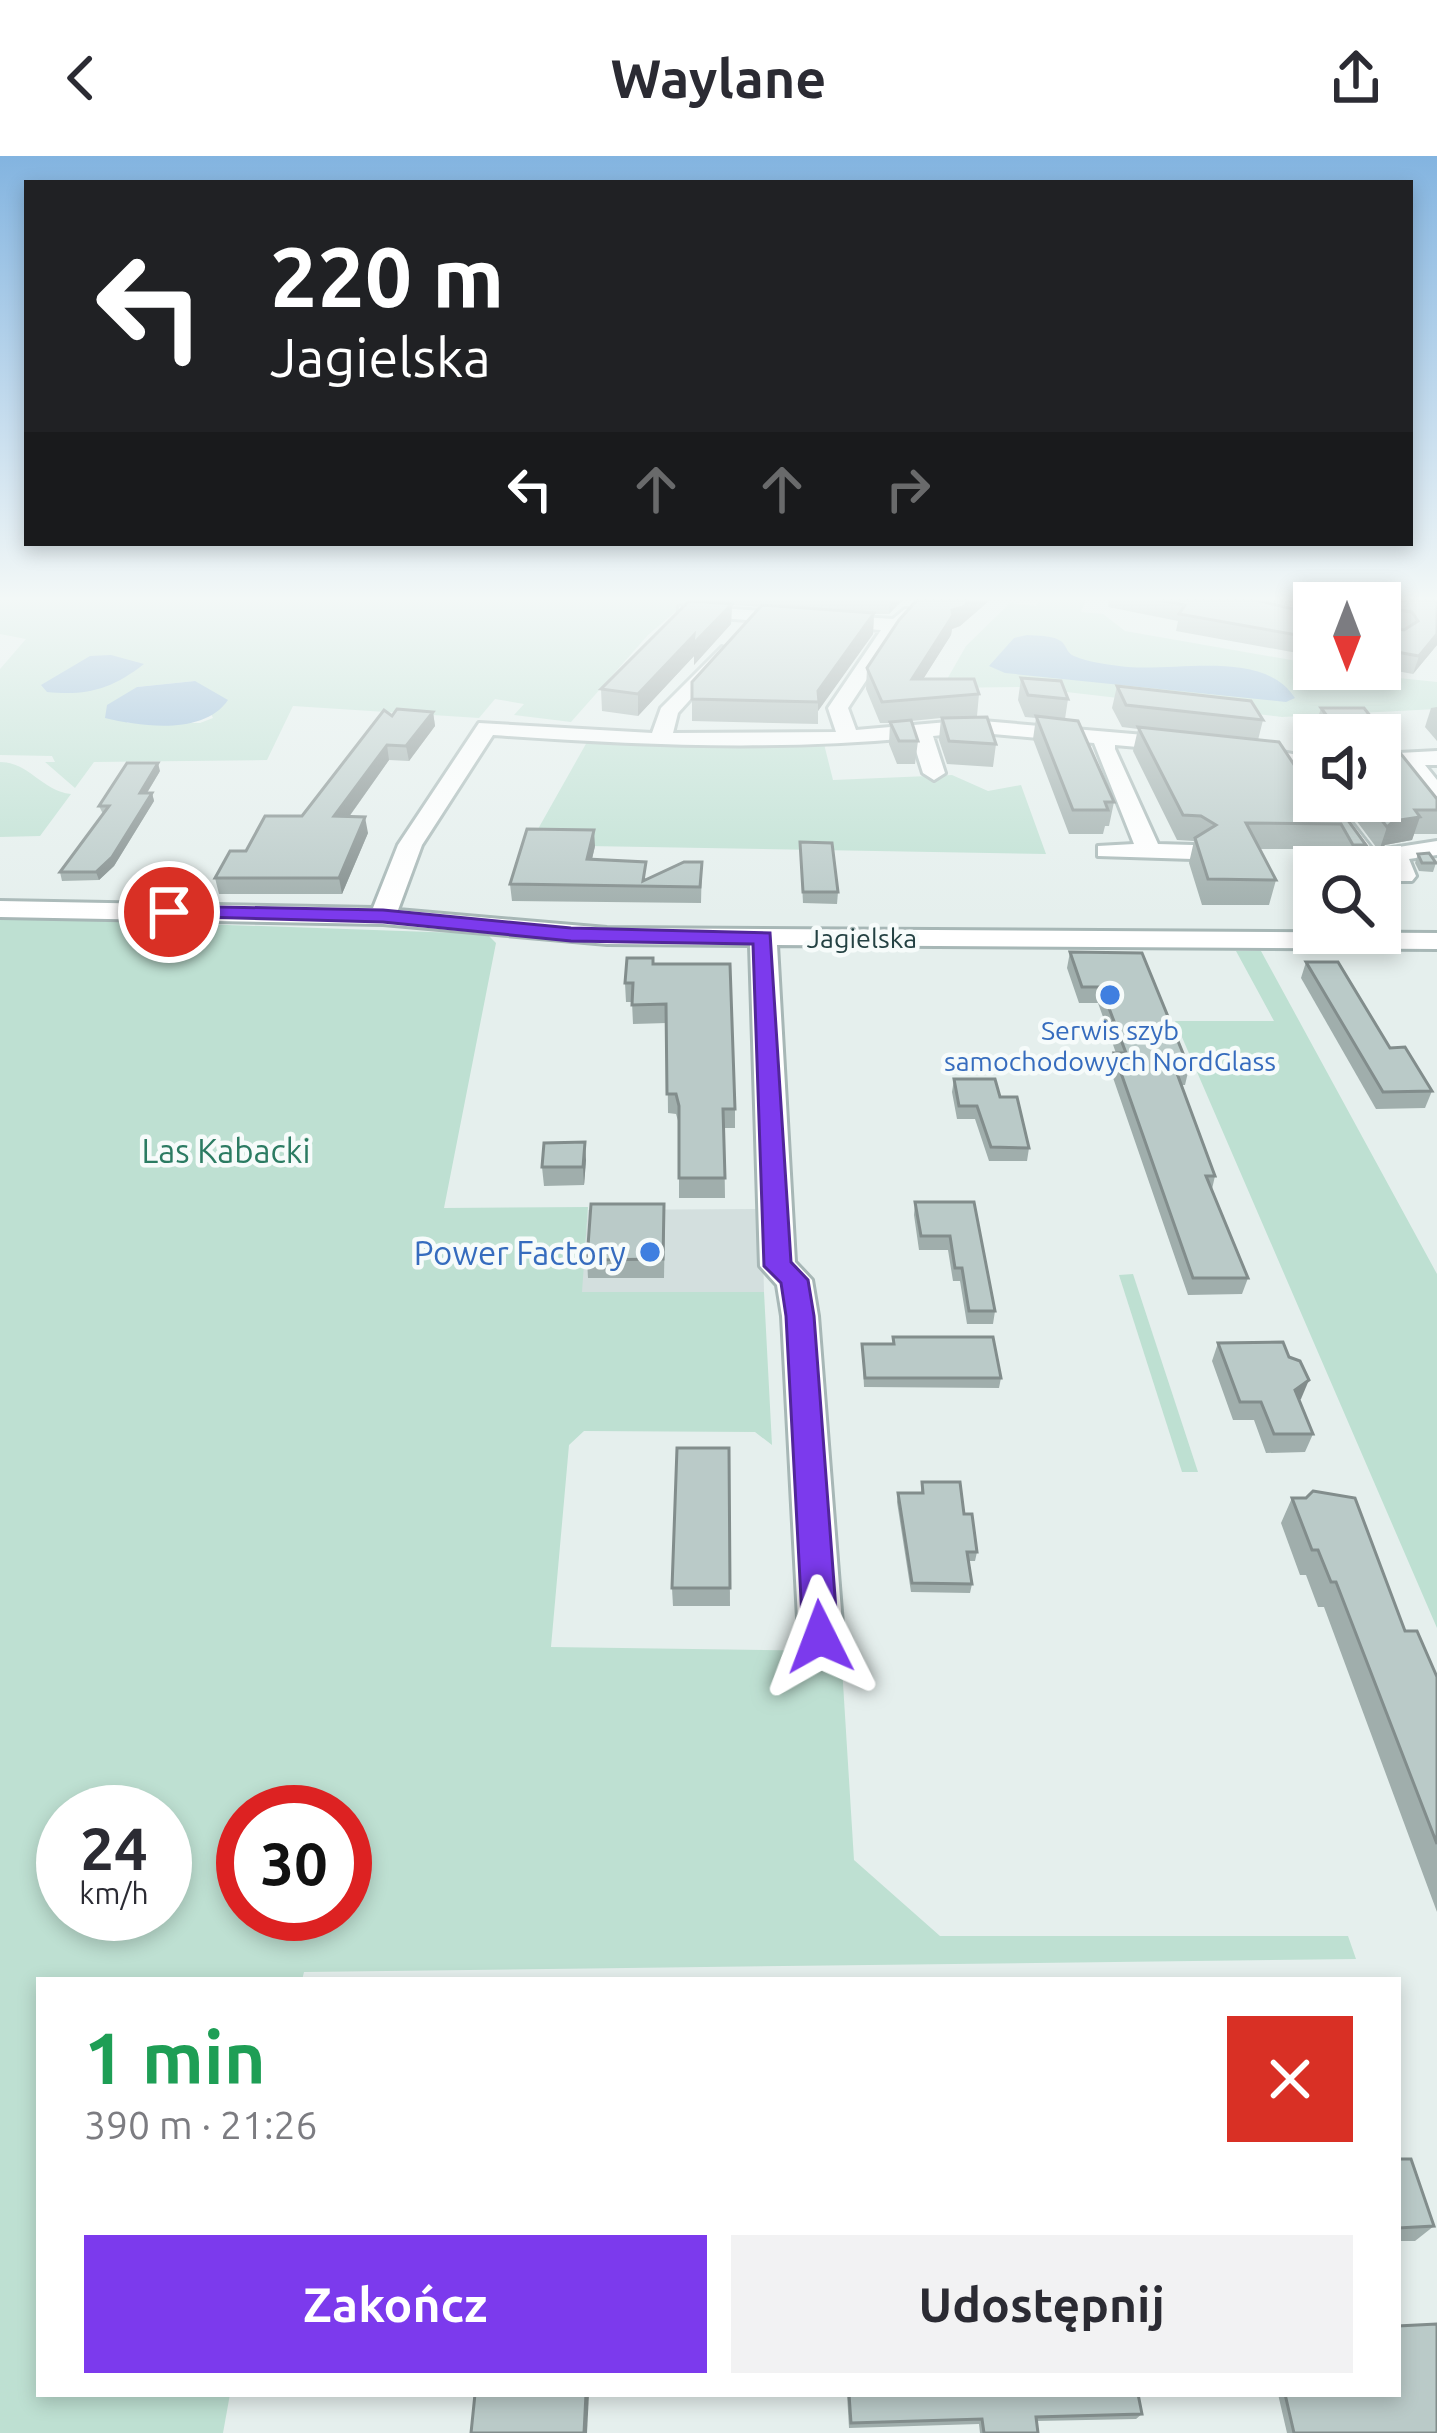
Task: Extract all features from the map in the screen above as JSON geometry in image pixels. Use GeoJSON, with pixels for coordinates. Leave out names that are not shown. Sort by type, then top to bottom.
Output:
{"type":"FeatureCollection","features":[{"type":"Feature","properties":{"kind":"street"},"geometry":{"type":"LineString","coordinates":[[661,740],[673,706]]}},
{"type":"Feature","properties":{"kind":"street"},"geometry":{"type":"LineString","coordinates":[[839,706],[848,737]]}},
{"type":"Feature","properties":{"kind":"street"},"geometry":{"type":"LineString","coordinates":[[383,916],[410,845],[487,728],[661,740],[848,737],[970,726],[1106,734],[1293,761]]}},
{"type":"Feature","properties":{"kind":"street"},"geometry":{"type":"LineString","coordinates":[[920,730],[934,773]]}},
{"type":"Feature","properties":{"kind":"street"},"geometry":{"type":"LineString","coordinates":[[1106,734],[1104,749],[1149,851]]}},
{"type":"Feature","properties":{"kind":"street"},"geometry":{"type":"LineString","coordinates":[[1401,760],[1437,758]]}},
{"type":"Feature","properties":{"kind":"street"},"geometry":{"type":"LineString","coordinates":[[1409,760],[1437,795]]}},
{"type":"Feature","properties":{"kind":"street"},"geometry":{"type":"LineString","coordinates":[[1401,853],[1437,848]]}},
{"type":"Feature","properties":{"kind":"street"},"geometry":{"type":"LineString","coordinates":[[1106,851],[1193,852]]}},
{"type":"Feature","properties":{"kind":"street","name":"Jagielska"},"geometry":{"type":"LineString","coordinates":[[0,909],[383,916],[571,934],[1437,941]]}},
{"type":"Feature","properties":{"kind":"street"},"geometry":{"type":"LineString","coordinates":[[763,938],[778,1266],[794,1280],[800,1316],[820,1637]]}},
{"type":"Feature","properties":{"kind":"shaded area"},"geometry":{"type":"Polygon","coordinates":[[[762,1209],[764,1292],[581,1292],[588,1210],[762,1209]]]}},
{"type":"Feature","properties":{"kind":"green space"},"geometry":{"type":"Polygon","coordinates":[[[0,706],[132,706],[127,723],[200,723],[213,718],[207,706],[293,706],[267,760],[94,762],[75,788],[45,762],[55,762],[52,756],[0,755],[0,706]]]}},
{"type":"Feature","properties":{"kind":"green space"},"geometry":{"type":"Polygon","coordinates":[[[297,706],[489,706],[479,718],[297,706]]]}},
{"type":"Feature","properties":{"kind":"green space"},"geometry":{"type":"Polygon","coordinates":[[[522,706],[585,706],[571,722],[514,715],[522,706]]]}},
{"type":"Feature","properties":{"kind":"green space"},"geometry":{"type":"Polygon","coordinates":[[[1189,706],[1437,706],[1437,709],[1293,716],[1189,706]]]}},
{"type":"Feature","properties":{"kind":"green space"},"geometry":{"type":"Polygon","coordinates":[[[587,742],[824,744],[833,780],[952,775],[988,791],[1021,785],[1046,854],[529,845],[587,742]]]}},
{"type":"Feature","properties":{"kind":"green space"},"geometry":{"type":"Polygon","coordinates":[[[0,762],[71,794],[40,836],[0,837],[0,762]]]}},
{"type":"Feature","properties":{"kind":"green space","name":"Las Kabacki"},"geometry":{"type":"Polygon","coordinates":[[[0,917],[487,934],[496,943],[444,1208],[588,1207],[582,1292],[764,1292],[772,1445],[755,1432],[584,1431],[569,1445],[551,1647],[841,1651],[854,1860],[940,1936],[1348,1936],[1356,1959],[304,1972],[303,1977],[36,1977],[36,2397],[229,2397],[223,2433],[0,2433],[0,917]]]}},
{"type":"Feature","properties":{"kind":"green space"},"geometry":{"type":"Polygon","coordinates":[[[1236,951],[1261,951],[1437,1274],[1437,1628],[1175,1021],[1274,1021],[1236,951]]]}},
{"type":"Feature","properties":{"kind":"green space"},"geometry":{"type":"Polygon","coordinates":[[[1133,1274],[1198,1472],[1182,1472],[1119,1275],[1133,1274]]]}},
{"type":"Feature","properties":{"kind":"water"},"geometry":{"type":"Polygon","coordinates":[[[107,706],[222,706],[204,719],[172,726],[105,718],[107,706]]]}},
{"type":"Feature","properties":{"kind":"building"},"geometry":{"type":"Polygon","coordinates":[[[1138,706],[1254,706],[1263,720],[1138,706]]]}},
{"type":"Feature","properties":{"kind":"building"},"geometry":{"type":"Polygon","coordinates":[[[1321,708],[1364,708],[1369,714],[1325,714],[1321,708]]]}},
{"type":"Feature","properties":{"kind":"building"},"geometry":{"type":"Polygon","coordinates":[[[397,709],[433,712],[406,746],[387,745],[334,816],[365,817],[339,878],[215,878],[230,851],[246,851],[265,816],[302,816],[384,710],[392,716],[397,709]]]}},
{"type":"Feature","properties":{"kind":"building"},"geometry":{"type":"Polygon","coordinates":[[[1036,716],[1078,721],[1114,802],[1105,802],[1108,810],[1073,810],[1036,716]]]}},
{"type":"Feature","properties":{"kind":"building"},"geometry":{"type":"Polygon","coordinates":[[[987,717],[996,744],[949,741],[942,718],[987,717]]]}},
{"type":"Feature","properties":{"kind":"building"},"geometry":{"type":"Polygon","coordinates":[[[911,720],[918,741],[899,741],[890,722],[911,720]]]}},
{"type":"Feature","properties":{"kind":"building"},"geometry":{"type":"Polygon","coordinates":[[[1138,727],[1279,742],[1293,763],[1293,822],[1349,822],[1366,845],[1353,845],[1341,824],[1246,823],[1276,880],[1208,879],[1195,838],[1216,825],[1201,816],[1183,815],[1138,727]]]}},
{"type":"Feature","properties":{"kind":"building"},"geometry":{"type":"Polygon","coordinates":[[[1401,754],[1437,799],[1437,810],[1415,810],[1420,817],[1401,820],[1401,754]]]}},
{"type":"Feature","properties":{"kind":"building"},"geometry":{"type":"Polygon","coordinates":[[[127,763],[158,763],[140,793],[152,793],[112,857],[96,872],[60,872],[109,806],[99,806],[127,763]]]}},
{"type":"Feature","properties":{"kind":"building"},"geometry":{"type":"Polygon","coordinates":[[[527,829],[594,830],[587,859],[646,862],[643,881],[684,862],[702,862],[700,887],[510,884],[527,829]]]}},
{"type":"Feature","properties":{"kind":"building"},"geometry":{"type":"Polygon","coordinates":[[[800,842],[832,843],[838,892],[803,892],[800,842]]]}},
{"type":"Feature","properties":{"kind":"building"},"geometry":{"type":"Polygon","coordinates":[[[1429,853],[1436,863],[1422,863],[1418,854],[1429,853]]]}},
{"type":"Feature","properties":{"kind":"building"},"geometry":{"type":"Polygon","coordinates":[[[1070,952],[1142,953],[1189,1068],[1175,1068],[1215,1176],[1206,1176],[1248,1278],[1193,1278],[1114,1053],[1126,1053],[1101,987],[1082,987],[1070,952]]]}},
{"type":"Feature","properties":{"kind":"building"},"geometry":{"type":"Polygon","coordinates":[[[627,958],[653,958],[653,964],[730,964],[735,1109],[723,1109],[725,1178],[679,1178],[679,1106],[676,1094],[667,1094],[666,1004],[632,1005],[633,983],[625,983],[627,958]]]}},
{"type":"Feature","properties":{"kind":"building"},"geometry":{"type":"Polygon","coordinates":[[[1306,962],[1338,962],[1390,1048],[1405,1047],[1432,1091],[1383,1092],[1306,962]]]}},
{"type":"Feature","properties":{"kind":"building"},"geometry":{"type":"Polygon","coordinates":[[[954,1079],[995,1079],[1000,1097],[1017,1097],[1029,1148],[991,1147],[977,1106],[959,1106],[954,1079]]]}},
{"type":"Feature","properties":{"kind":"building"},"geometry":{"type":"Polygon","coordinates":[[[585,1142],[583,1167],[542,1167],[544,1143],[585,1142]]]}},
{"type":"Feature","properties":{"kind":"building"},"geometry":{"type":"Polygon","coordinates":[[[915,1202],[974,1202],[995,1311],[969,1311],[962,1268],[955,1268],[950,1236],[921,1236],[915,1202]]]}},
{"type":"Feature","properties":{"kind":"building"},"geometry":{"type":"Polygon","coordinates":[[[591,1204],[664,1204],[663,1259],[587,1260],[591,1204]]]}},
{"type":"Feature","properties":{"kind":"building"},"geometry":{"type":"Polygon","coordinates":[[[893,1337],[993,1337],[1001,1378],[865,1378],[862,1344],[894,1344],[893,1337]]]}},
{"type":"Feature","properties":{"kind":"building"},"geometry":{"type":"Polygon","coordinates":[[[1283,1342],[1309,1380],[1295,1390],[1313,1434],[1274,1434],[1261,1402],[1240,1402],[1218,1343],[1283,1342]]]}},
{"type":"Feature","properties":{"kind":"building"},"geometry":{"type":"Polygon","coordinates":[[[677,1448],[729,1448],[730,1588],[672,1588],[677,1448]]]}},
{"type":"Feature","properties":{"kind":"building"},"geometry":{"type":"Polygon","coordinates":[[[922,1482],[960,1482],[964,1514],[972,1514],[977,1552],[967,1552],[972,1584],[912,1583],[898,1493],[923,1493],[922,1482]]]}},
{"type":"Feature","properties":{"kind":"building"},"geometry":{"type":"Polygon","coordinates":[[[1313,1491],[1355,1498],[1405,1631],[1417,1631],[1437,1677],[1437,1844],[1336,1582],[1331,1582],[1318,1550],[1312,1550],[1292,1498],[1306,1498],[1313,1491]]]}},
{"type":"Feature","properties":{"kind":"building"},"geometry":{"type":"Polygon","coordinates":[[[1401,2159],[1411,2159],[1434,2226],[1401,2228],[1401,2159]]]}},
{"type":"Feature","properties":{"kind":"building"},"geometry":{"type":"Polygon","coordinates":[[[1437,2324],[1437,2433],[1294,2433],[1286,2397],[1401,2397],[1401,2326],[1437,2324]]]}},
{"type":"Feature","properties":{"kind":"building"},"geometry":{"type":"Polygon","coordinates":[[[475,2397],[586,2397],[584,2433],[471,2433],[475,2397]]]}},
{"type":"Feature","properties":{"kind":"building"},"geometry":{"type":"Polygon","coordinates":[[[849,2397],[1139,2397],[1142,2414],[1036,2417],[1038,2433],[984,2433],[982,2419],[851,2423],[849,2397]]]}},
{"type":"Feature","properties":{"kind":"place","name":"Serwis szyb samochodowych NordGlass"},"geometry":{"type":"Point","coordinates":[1110,995]}},
{"type":"Feature","properties":{"kind":"place","name":"Power Factory"},"geometry":{"type":"Point","coordinates":[650,1252]}},
{"type":"Feature","properties":{"kind":"route"},"geometry":{"type":"LineString","coordinates":[[169,912],[383,916],[571,934],[763,938],[778,1266],[794,1280],[800,1316],[820,1637]]}}]}
